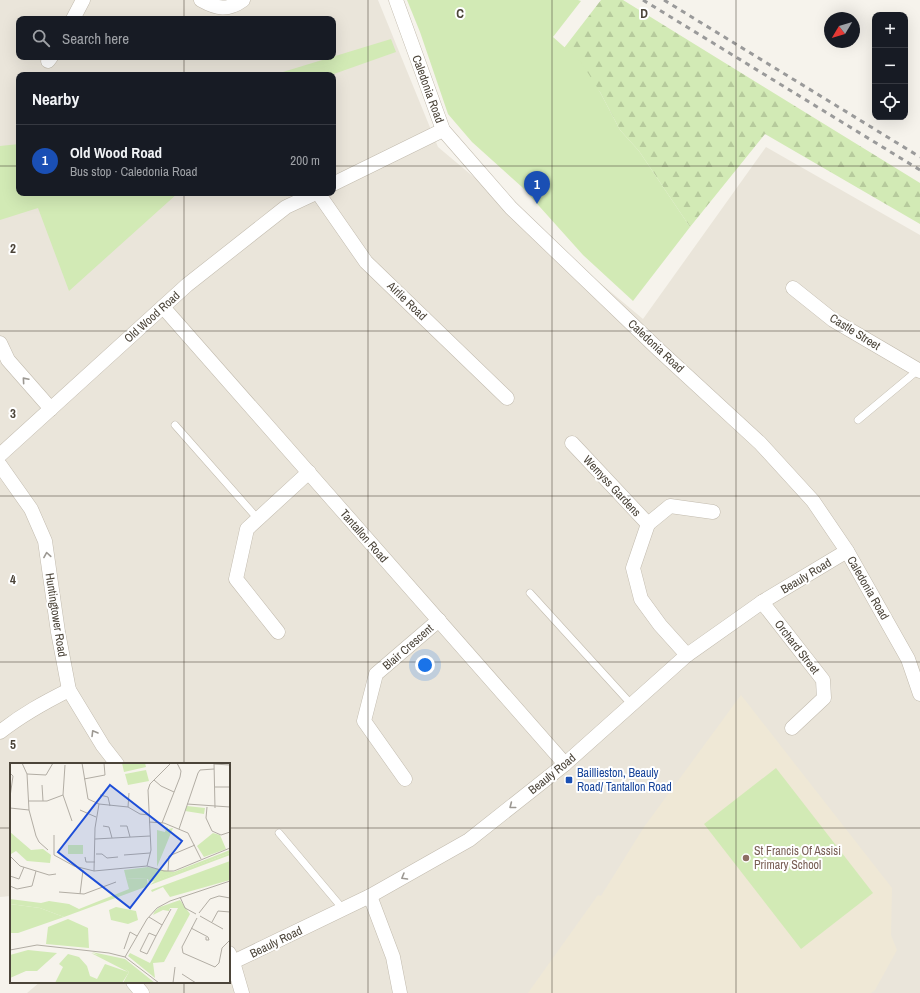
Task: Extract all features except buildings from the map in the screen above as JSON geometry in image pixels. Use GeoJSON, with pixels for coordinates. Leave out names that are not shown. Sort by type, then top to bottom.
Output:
{"type":"FeatureCollection","features":[{"type":"Feature","properties":{"kind":"street"},"geometry":{"type":"LineString","coordinates":[[74,16],[83,0]]}},
{"type":"Feature","properties":{"kind":"street"},"geometry":{"type":"LineString","coordinates":[[202,0],[215,7],[234,6],[243,0]]}},
{"type":"Feature","properties":{"kind":"street","name":"Caledonia Road"},"geometry":{"type":"LineString","coordinates":[[396,0],[443,130],[511,208],[659,350],[760,443],[813,501],[914,656],[920,694]]}},
{"type":"Feature","properties":{"kind":"street"},"geometry":{"type":"LineString","coordinates":[[336,183],[443,130]]}},
{"type":"Feature","properties":{"kind":"street","name":"Old Wood Road"},"geometry":{"type":"LineString","coordinates":[[0,455],[187,285],[286,208],[311,196]]}},
{"type":"Feature","properties":{"kind":"street","name":"Airlie Road"},"geometry":{"type":"LineString","coordinates":[[319,196],[366,262],[507,398]]}},
{"type":"Feature","properties":{"kind":"street","name":"Castle Street"},"geometry":{"type":"LineString","coordinates":[[793,288],[833,320],[919,371]]}},
{"type":"Feature","properties":{"kind":"street","name":"Tantallon Road"},"geometry":{"type":"LineString","coordinates":[[163,307],[565,764]]}},
{"type":"Feature","properties":{"kind":"street"},"geometry":{"type":"LineString","coordinates":[[0,343],[8,360],[51,409]]}},
{"type":"Feature","properties":{"kind":"street","name":"Wemyss Gardens"},"geometry":{"type":"LineString","coordinates":[[572,443],[648,524],[633,568],[641,599],[660,625],[687,655]]}},
{"type":"Feature","properties":{"kind":"street","name":"Huntingtower Road"},"geometry":{"type":"LineString","coordinates":[[0,465],[31,509],[45,541],[58,632],[69,690],[102,746],[116,763]]}},
{"type":"Feature","properties":{"kind":"street"},"geometry":{"type":"LineString","coordinates":[[278,632],[236,579],[247,529],[309,472]]}},
{"type":"Feature","properties":{"kind":"street"},"geometry":{"type":"LineString","coordinates":[[648,524],[670,506],[713,512]]}},
{"type":"Feature","properties":{"kind":"street","name":"Beauly Road"},"geometry":{"type":"LineString","coordinates":[[231,958],[343,910],[469,840],[565,764],[687,655],[762,602],[847,551]]}},
{"type":"Feature","properties":{"kind":"street","name":"Orchard Street"},"geometry":{"type":"LineString","coordinates":[[762,602],[823,680],[824,698],[792,728]]}},
{"type":"Feature","properties":{"kind":"street","name":"Blair Crescent"},"geometry":{"type":"LineString","coordinates":[[405,779],[364,721],[376,674],[439,620]]}},
{"type":"Feature","properties":{"kind":"street"},"geometry":{"type":"LineString","coordinates":[[0,732],[36,706],[69,690]]}},
{"type":"Feature","properties":{"kind":"street"},"geometry":{"type":"LineString","coordinates":[[370,896],[393,956],[400,993]]}},
{"type":"Feature","properties":{"kind":"street"},"geometry":{"type":"LineString","coordinates":[[231,958],[242,993]]}},
{"type":"Feature","properties":{"kind":"street"},"geometry":{"type":"LineString","coordinates":[[134,983],[142,993]]}},
{"type":"Feature","properties":{"kind":"lane"},"geometry":{"type":"LineString","coordinates":[[858,420],[919,371]]}},
{"type":"Feature","properties":{"kind":"lane"},"geometry":{"type":"LineString","coordinates":[[175,425],[258,519]]}},
{"type":"Feature","properties":{"kind":"lane"},"geometry":{"type":"LineString","coordinates":[[530,593],[632,705]]}},
{"type":"Feature","properties":{"kind":"lane"},"geometry":{"type":"LineString","coordinates":[[279,833],[343,910]]}},
{"type":"Feature","properties":{"kind":"shaded area"},"geometry":{"type":"Polygon","coordinates":[[[0,0],[378,0],[438,147],[643,319],[766,147],[920,235],[920,993],[27,993],[39,983],[230,983],[230,763],[10,763],[10,896],[0,897],[0,0]]]}},
{"type":"Feature","properties":{"kind":"shaded area","name":"St Francis Of Assisi Primary School"},"geometry":{"type":"Polygon","coordinates":[[[741,695],[892,888],[891,935],[897,950],[875,990],[871,993],[528,993],[598,895],[601,896],[644,827],[741,695]]]}},
{"type":"Feature","properties":{"kind":"green space"},"geometry":{"type":"Polygon","coordinates":[[[407,0],[581,1],[553,37],[581,62],[600,92],[620,130],[639,151],[690,227],[633,301],[583,255],[522,187],[472,142],[448,114],[420,32],[407,0]]]}},
{"type":"Feature","properties":{"kind":"green space"},"geometry":{"type":"Polygon","coordinates":[[[601,0],[623,0],[920,183],[920,224],[765,134],[690,227],[639,151],[620,130],[600,92],[564,48],[601,0]]]}},
{"type":"Feature","properties":{"kind":"green space"},"geometry":{"type":"Polygon","coordinates":[[[391,39],[396,52],[336,73],[336,72],[283,72],[322,60],[336,60],[336,56],[391,39]]]}},
{"type":"Feature","properties":{"kind":"green space"},"geometry":{"type":"Polygon","coordinates":[[[16,144],[16,196],[175,196],[69,291],[38,208],[0,220],[0,146],[16,144]]]}},
{"type":"Feature","properties":{"kind":"green space"},"geometry":{"type":"Polygon","coordinates":[[[776,768],[873,893],[801,949],[704,824],[776,768]]]}},
{"type":"Feature","properties":{"kind":"railway"},"geometry":{"type":"LineString","coordinates":[[643,0],[920,170]]}},
{"type":"Feature","properties":{"kind":"railway"},"geometry":{"type":"LineString","coordinates":[[664,0],[920,157]]}},
{"type":"Feature","properties":{"kind":"place","name":"Old Wood Road"},"geometry":{"type":"Point","coordinates":[537,204]}},
{"type":"Feature","properties":{"kind":"place","name":"Baillieston, Beauly Road/ Tantallon Road"},"geometry":{"type":"Point","coordinates":[569,780]}},
{"type":"Feature","properties":{"kind":"place","name":"St Francis Of Assisi Primary School"},"geometry":{"type":"Point","coordinates":[746,858]}}]}
